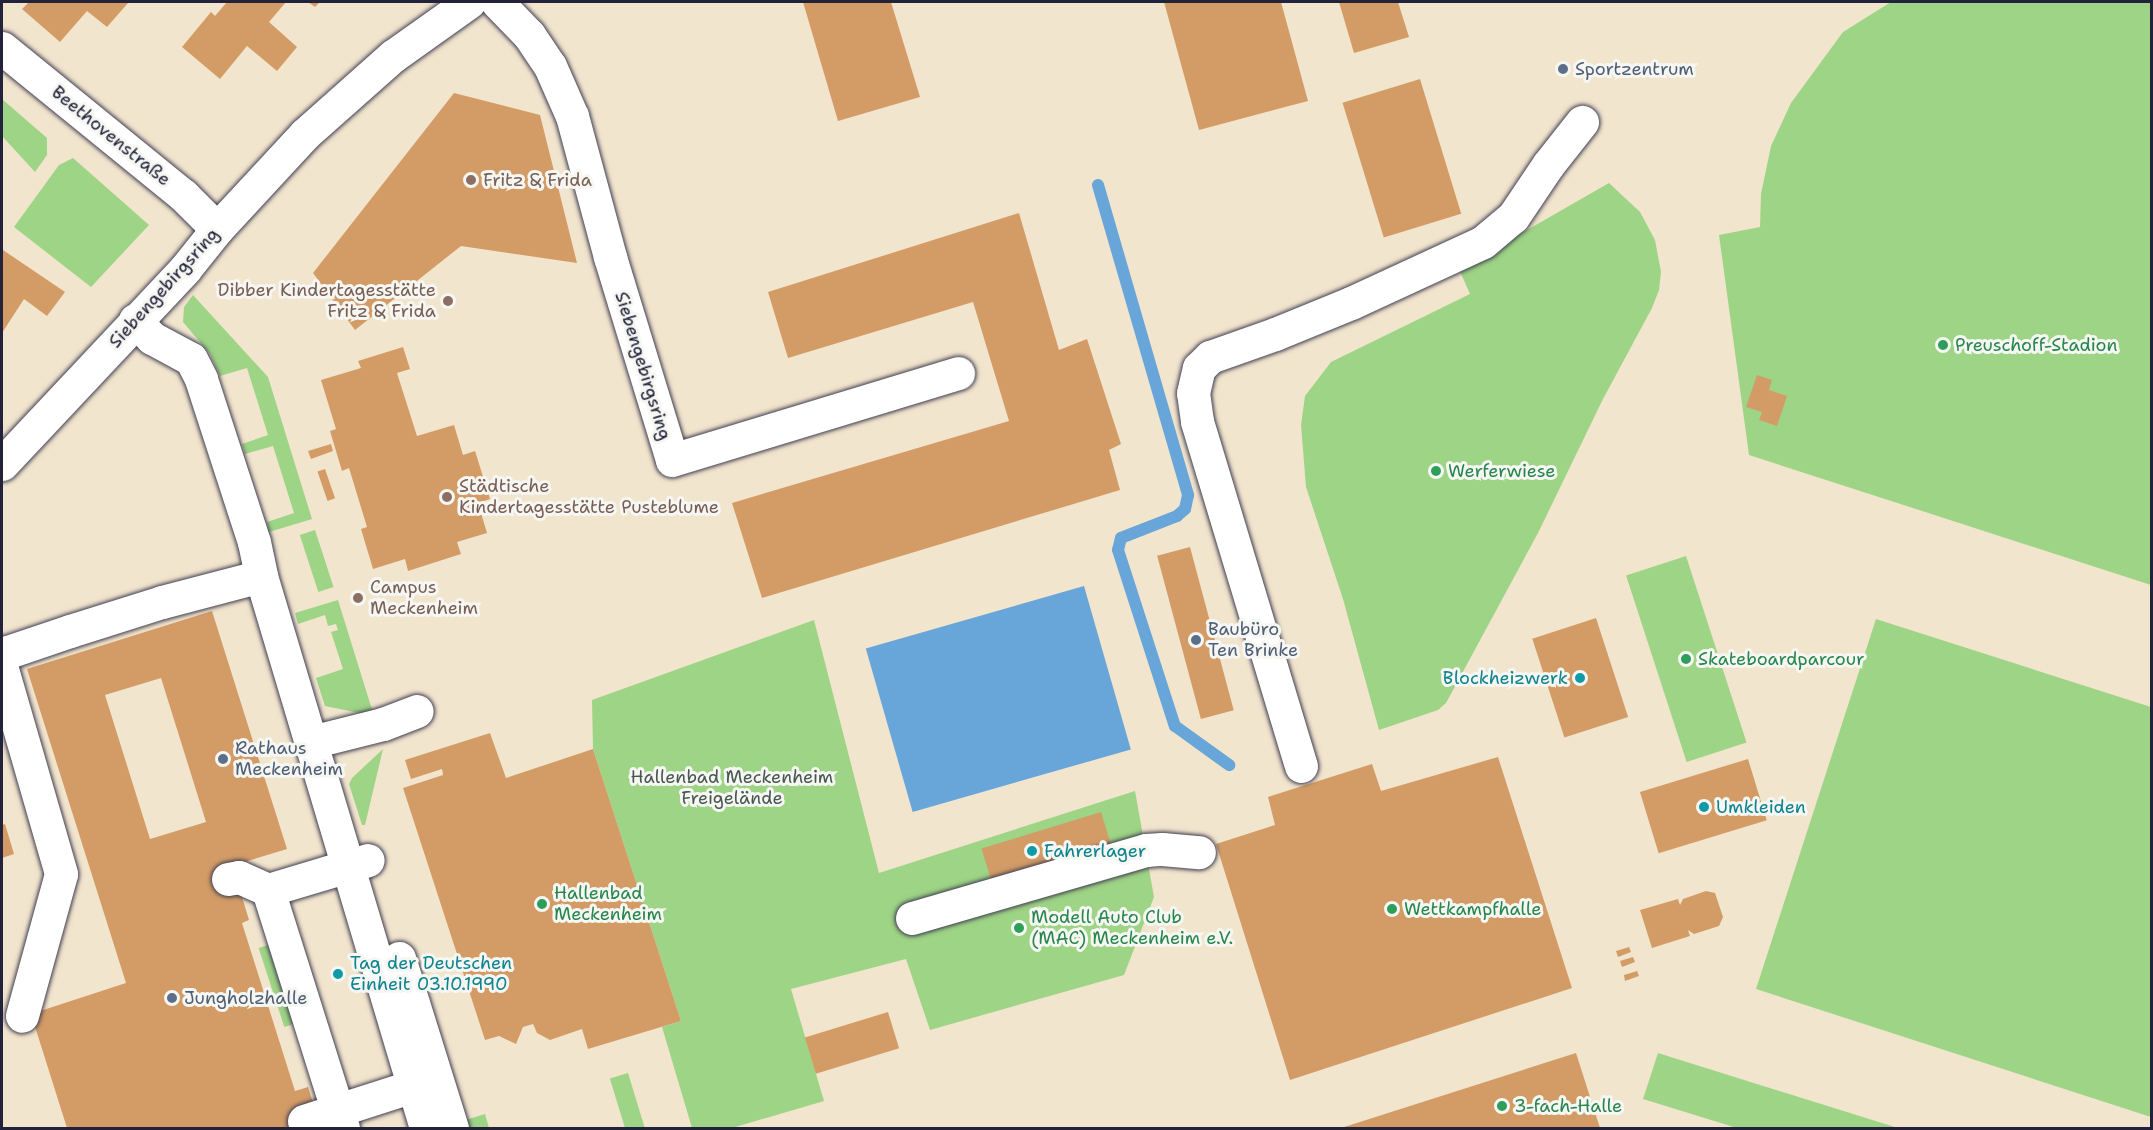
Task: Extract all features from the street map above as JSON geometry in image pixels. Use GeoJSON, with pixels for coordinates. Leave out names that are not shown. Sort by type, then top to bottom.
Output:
{"type":"FeatureCollection","features":[{"type":"Feature","properties":{"kind":"street","name":"Siebengebirgsring"},"geometry":{"type":"LineString","coordinates":[[2,464],[185,269],[216,229],[305,134],[393,56],[469,2]]}},
{"type":"Feature","properties":{"kind":"street","name":"Siebengebirgsring"},"geometry":{"type":"LineString","coordinates":[[497,2],[530,35],[550,66],[572,116],[610,256],[672,460],[958,373]]}},
{"type":"Feature","properties":{"kind":"street","name":"Beethovenstraße"},"geometry":{"type":"LineString","coordinates":[[2,48],[183,195],[216,229]]}},
{"type":"Feature","properties":{"kind":"street"},"geometry":{"type":"LineString","coordinates":[[1301,766],[1197,421],[1193,393],[1199,368],[1210,357],[1351,303],[1483,242],[1513,217],[1548,165],[1582,122]]}},
{"type":"Feature","properties":{"kind":"street"},"geometry":{"type":"LineString","coordinates":[[135,320],[152,338],[191,359],[201,380],[254,542],[261,576],[311,742],[357,862],[425,1082],[452,1128]]}},
{"type":"Feature","properties":{"kind":"street"},"geometry":{"type":"LineString","coordinates":[[2,661],[5,653],[70,631],[162,602],[261,576]]}},
{"type":"Feature","properties":{"kind":"street"},"geometry":{"type":"LineString","coordinates":[[2,669],[61,874],[22,1016]]}},
{"type":"Feature","properties":{"kind":"street"},"geometry":{"type":"LineString","coordinates":[[311,742],[382,724],[417,711]]}},
{"type":"Feature","properties":{"kind":"street"},"geometry":{"type":"LineString","coordinates":[[912,918],[1146,850],[1199,852]]}},
{"type":"Feature","properties":{"kind":"street"},"geometry":{"type":"LineString","coordinates":[[231,890],[268,891],[357,862]]}},
{"type":"Feature","properties":{"kind":"street"},"geometry":{"type":"LineString","coordinates":[[268,891],[340,1120]]}},
{"type":"Feature","properties":{"kind":"street"},"geometry":{"type":"LineString","coordinates":[[304,1121],[340,1120],[425,1082]]}},
{"type":"Feature","properties":{"kind":"street"},"geometry":{"type":"LineString","coordinates":[[425,1082],[426,1128]]}},
{"type":"Feature","properties":{"kind":"green space","name":"Preuschoff-Stadion"},"geometry":{"type":"Polygon","coordinates":[[[1891,2],[2151,3],[2151,585],[1749,455],[1719,235],[1760,227],[1761,194],[1771,146],[1791,103],[1843,32],[1891,2]]]}},
{"type":"Feature","properties":{"kind":"green space"},"geometry":{"type":"Polygon","coordinates":[[[2,99],[47,138],[47,155],[35,172],[2,136],[2,99]]]}},
{"type":"Feature","properties":{"kind":"green space"},"geometry":{"type":"Polygon","coordinates":[[[73,158],[149,225],[91,287],[14,227],[59,165],[73,158]]]}},
{"type":"Feature","properties":{"kind":"green space","name":"Werferwiese"},"geometry":{"type":"Polygon","coordinates":[[[1609,183],[1640,212],[1655,240],[1661,272],[1659,290],[1652,308],[1603,399],[1538,533],[1446,703],[1438,710],[1379,730],[1343,599],[1306,487],[1301,425],[1305,396],[1331,362],[1470,294],[1459,269],[1609,183]]]}},
{"type":"Feature","properties":{"kind":"green space"},"geometry":{"type":"Polygon","coordinates":[[[193,295],[268,377],[312,519],[269,532],[267,522],[294,513],[273,446],[245,454],[242,444],[268,435],[247,368],[220,376],[210,354],[183,322],[184,307],[193,295]]]}},
{"type":"Feature","properties":{"kind":"green space"},"geometry":{"type":"Polygon","coordinates":[[[315,530],[334,587],[318,592],[300,535],[315,530]]]}},
{"type":"Feature","properties":{"kind":"green space","name":"Skateboardparcour"},"geometry":{"type":"Polygon","coordinates":[[[1686,556],[1747,742],[1687,762],[1626,575],[1686,556]]]}},
{"type":"Feature","properties":{"kind":"green space"},"geometry":{"type":"Polygon","coordinates":[[[338,600],[374,716],[325,706],[316,678],[343,669],[331,632],[338,630],[336,624],[328,626],[325,615],[298,624],[295,613],[338,600]]]}},
{"type":"Feature","properties":{"kind":"green space"},"geometry":{"type":"Polygon","coordinates":[[[1876,619],[2151,707],[2151,1117],[1756,989],[1876,619]]]}},
{"type":"Feature","properties":{"kind":"green space","name":"Hallenbad Meckenheim Freigelände"},"geometry":{"type":"Polygon","coordinates":[[[814,620],[879,873],[1135,791],[1154,897],[1124,975],[930,1030],[906,959],[791,989],[824,1101],[732,1128],[692,1128],[662,1027],[681,1021],[593,749],[592,700],[814,620]]]}},
{"type":"Feature","properties":{"kind":"green space"},"geometry":{"type":"Polygon","coordinates":[[[383,749],[365,825],[362,825],[349,784],[352,778],[383,749]]]}},
{"type":"Feature","properties":{"kind":"green space"},"geometry":{"type":"Polygon","coordinates":[[[271,944],[297,1023],[284,1027],[259,948],[271,944]]]}},
{"type":"Feature","properties":{"kind":"green space"},"geometry":{"type":"Polygon","coordinates":[[[1658,1053],[1898,1128],[1737,1128],[1643,1099],[1658,1053]]]}},
{"type":"Feature","properties":{"kind":"green space"},"geometry":{"type":"Polygon","coordinates":[[[628,1073],[645,1128],[625,1128],[610,1079],[628,1073]]]}},
{"type":"Feature","properties":{"kind":"green space"},"geometry":{"type":"Polygon","coordinates":[[[485,1114],[489,1128],[457,1128],[456,1123],[485,1114]]]}},
{"type":"Feature","properties":{"kind":"water"},"geometry":{"type":"Polygon","coordinates":[[[1084,586],[1131,749],[913,812],[866,649],[1084,586]]]}},
{"type":"Feature","properties":{"kind":"building"},"geometry":{"type":"Polygon","coordinates":[[[29,2],[128,3],[107,27],[87,11],[60,42],[22,9],[29,2]]]}},
{"type":"Feature","properties":{"kind":"building"},"geometry":{"type":"Polygon","coordinates":[[[227,2],[286,2],[269,22],[297,47],[277,71],[247,46],[220,79],[182,47],[211,12],[215,16],[227,2]]]}},
{"type":"Feature","properties":{"kind":"building"},"geometry":{"type":"Polygon","coordinates":[[[308,2],[320,2],[315,7],[308,2]]]}},
{"type":"Feature","properties":{"kind":"building"},"geometry":{"type":"Polygon","coordinates":[[[803,2],[891,2],[920,97],[838,121],[803,2]]]}},
{"type":"Feature","properties":{"kind":"building"},"geometry":{"type":"Polygon","coordinates":[[[1164,2],[1281,2],[1308,101],[1199,130],[1164,2]]]}},
{"type":"Feature","properties":{"kind":"building"},"geometry":{"type":"Polygon","coordinates":[[[1339,2],[1398,2],[1409,37],[1354,53],[1339,2]]]}},
{"type":"Feature","properties":{"kind":"building"},"geometry":{"type":"Polygon","coordinates":[[[1420,79],[1461,214],[1384,238],[1343,103],[1420,79]]]}},
{"type":"Feature","properties":{"kind":"building","name":"Fritz & Frida"},"geometry":{"type":"Polygon","coordinates":[[[454,93],[540,115],[577,263],[461,246],[355,330],[313,273],[454,93]]]}},
{"type":"Feature","properties":{"kind":"building"},"geometry":{"type":"Polygon","coordinates":[[[1019,213],[1059,350],[1087,339],[1121,444],[1109,450],[1120,490],[762,598],[732,503],[1009,421],[973,302],[788,358],[768,292],[1019,213]]]}},
{"type":"Feature","properties":{"kind":"building"},"geometry":{"type":"Polygon","coordinates":[[[3,250],[65,292],[47,316],[24,299],[2,333],[3,250]]]}},
{"type":"Feature","properties":{"kind":"building","name":"Städtische Kindertagesstätte Pusteblume"},"geometry":{"type":"Polygon","coordinates":[[[403,347],[410,369],[397,373],[417,436],[454,425],[463,455],[475,451],[490,499],[478,503],[487,533],[457,542],[461,554],[408,571],[405,559],[373,569],[361,529],[367,527],[349,468],[342,471],[330,431],[336,429],[321,380],[361,368],[358,361],[403,347]]]}},
{"type":"Feature","properties":{"kind":"building"},"geometry":{"type":"Polygon","coordinates":[[[1757,375],[1772,380],[1769,390],[1787,396],[1777,426],[1759,420],[1762,412],[1746,407],[1757,375]]]}},
{"type":"Feature","properties":{"kind":"building"},"geometry":{"type":"Polygon","coordinates":[[[331,444],[333,451],[311,459],[308,451],[331,444]]]}},
{"type":"Feature","properties":{"kind":"building"},"geometry":{"type":"Polygon","coordinates":[[[325,469],[335,498],[328,501],[317,472],[325,469]]]}},
{"type":"Feature","properties":{"kind":"building"},"geometry":{"type":"Polygon","coordinates":[[[1190,547],[1234,710],[1201,719],[1157,556],[1190,547]]]}},
{"type":"Feature","properties":{"kind":"building"},"geometry":{"type":"Polygon","coordinates":[[[212,611],[287,849],[225,868],[239,887],[249,920],[242,923],[295,1091],[308,1087],[321,1128],[67,1128],[31,1014],[126,983],[27,669],[212,611]],[[161,678],[105,695],[150,839],[206,822],[161,678]]]}},
{"type":"Feature","properties":{"kind":"building","name":"Blockheizwerk"},"geometry":{"type":"Polygon","coordinates":[[[1596,618],[1628,717],[1564,738],[1532,639],[1596,618]]]}},
{"type":"Feature","properties":{"kind":"building","name":"Hallenbad Meckenheim"},"geometry":{"type":"Polygon","coordinates":[[[490,733],[506,778],[593,749],[681,1021],[588,1049],[582,1029],[550,1040],[537,1033],[533,1024],[523,1027],[516,1044],[499,1036],[485,1040],[403,788],[443,775],[442,769],[411,779],[405,760],[490,733]]]}},
{"type":"Feature","properties":{"kind":"building","name":"Wettkampfhalle"},"geometry":{"type":"Polygon","coordinates":[[[1498,757],[1572,988],[1290,1080],[1216,844],[1275,825],[1268,797],[1372,764],[1381,791],[1498,757]]]}},
{"type":"Feature","properties":{"kind":"building","name":"Umkleiden"},"geometry":{"type":"Polygon","coordinates":[[[1748,759],[1767,820],[1659,853],[1640,792],[1748,759]]]}},
{"type":"Feature","properties":{"kind":"building","name":"Fahrerlager"},"geometry":{"type":"Polygon","coordinates":[[[1101,812],[1111,845],[991,881],[981,849],[1101,812]]]}},
{"type":"Feature","properties":{"kind":"building"},"geometry":{"type":"Polygon","coordinates":[[[5,824],[14,854],[2,858],[2,825],[5,824]]]}},
{"type":"Feature","properties":{"kind":"building"},"geometry":{"type":"Polygon","coordinates":[[[1706,891],[1715,893],[1723,917],[1719,926],[1694,934],[1688,930],[1690,936],[1652,948],[1640,910],[1678,899],[1680,905],[1683,899],[1706,891]]]}},
{"type":"Feature","properties":{"kind":"building"},"geometry":{"type":"Polygon","coordinates":[[[1629,947],[1631,952],[1618,957],[1616,951],[1629,947]]]}},
{"type":"Feature","properties":{"kind":"building"},"geometry":{"type":"Polygon","coordinates":[[[1633,957],[1635,962],[1622,967],[1620,961],[1633,957]]]}},
{"type":"Feature","properties":{"kind":"building"},"geometry":{"type":"Polygon","coordinates":[[[1637,971],[1639,976],[1625,981],[1624,975],[1637,971]]]}},
{"type":"Feature","properties":{"kind":"building"},"geometry":{"type":"Polygon","coordinates":[[[888,1012],[899,1048],[816,1074],[805,1037],[888,1012]]]}},
{"type":"Feature","properties":{"kind":"building","name":"3-fach-Halle"},"geometry":{"type":"Polygon","coordinates":[[[1576,1053],[1600,1128],[1341,1128],[1576,1053]]]}},
{"type":"Feature","properties":{"kind":"waterway"},"geometry":{"type":"LineString","coordinates":[[1098,185],[1188,495],[1185,509],[1177,516],[1121,538],[1118,550],[1175,726],[1229,765]]}},
{"type":"Feature","properties":{"kind":"place","name":"Sportzentrum"},"geometry":{"type":"Point","coordinates":[1563,69]}},
{"type":"Feature","properties":{"kind":"place","name":"Fritz & Frida"},"geometry":{"type":"Point","coordinates":[471,180]}},
{"type":"Feature","properties":{"kind":"place","name":"Dibber Kindertagesstätte Fritz & Frida"},"geometry":{"type":"Point","coordinates":[448,301]}},
{"type":"Feature","properties":{"kind":"place","name":"Preuschoff-Stadion"},"geometry":{"type":"Point","coordinates":[1943,345]}},
{"type":"Feature","properties":{"kind":"place","name":"Werferwiese"},"geometry":{"type":"Point","coordinates":[1436,471]}},
{"type":"Feature","properties":{"kind":"place","name":"Städtische Kindertagesstätte Pusteblume"},"geometry":{"type":"Point","coordinates":[447,497]}},
{"type":"Feature","properties":{"kind":"place","name":"Campus Meckenheim"},"geometry":{"type":"Point","coordinates":[358,598]}},
{"type":"Feature","properties":{"kind":"place","name":"Baubüro Ten Brinke"},"geometry":{"type":"Point","coordinates":[1196,640]}},
{"type":"Feature","properties":{"kind":"place","name":"Skateboardparcour"},"geometry":{"type":"Point","coordinates":[1686,659]}},
{"type":"Feature","properties":{"kind":"place","name":"Blockheizwerk"},"geometry":{"type":"Point","coordinates":[1580,678]}},
{"type":"Feature","properties":{"kind":"place","name":"Rathaus Meckenheim"},"geometry":{"type":"Point","coordinates":[223,759]}},
{"type":"Feature","properties":{"kind":"place","name":"Umkleiden"},"geometry":{"type":"Point","coordinates":[1704,807]}},
{"type":"Feature","properties":{"kind":"place","name":"Fahrerlager"},"geometry":{"type":"Point","coordinates":[1032,851]}},
{"type":"Feature","properties":{"kind":"place","name":"Hallenbad Meckenheim"},"geometry":{"type":"Point","coordinates":[542,904]}},
{"type":"Feature","properties":{"kind":"place","name":"Wettkampfhalle"},"geometry":{"type":"Point","coordinates":[1392,909]}},
{"type":"Feature","properties":{"kind":"place","name":"Modell Auto Club (MAC) Meckenheim e.V."},"geometry":{"type":"Point","coordinates":[1019,928]}},
{"type":"Feature","properties":{"kind":"place","name":"Tag der Deutschen Einheit 03.10.1990"},"geometry":{"type":"Point","coordinates":[338,974]}},
{"type":"Feature","properties":{"kind":"place","name":"Jungholzhalle"},"geometry":{"type":"Point","coordinates":[172,998]}},
{"type":"Feature","properties":{"kind":"place","name":"3-fach-Halle"},"geometry":{"type":"Point","coordinates":[1502,1106]}}]}
